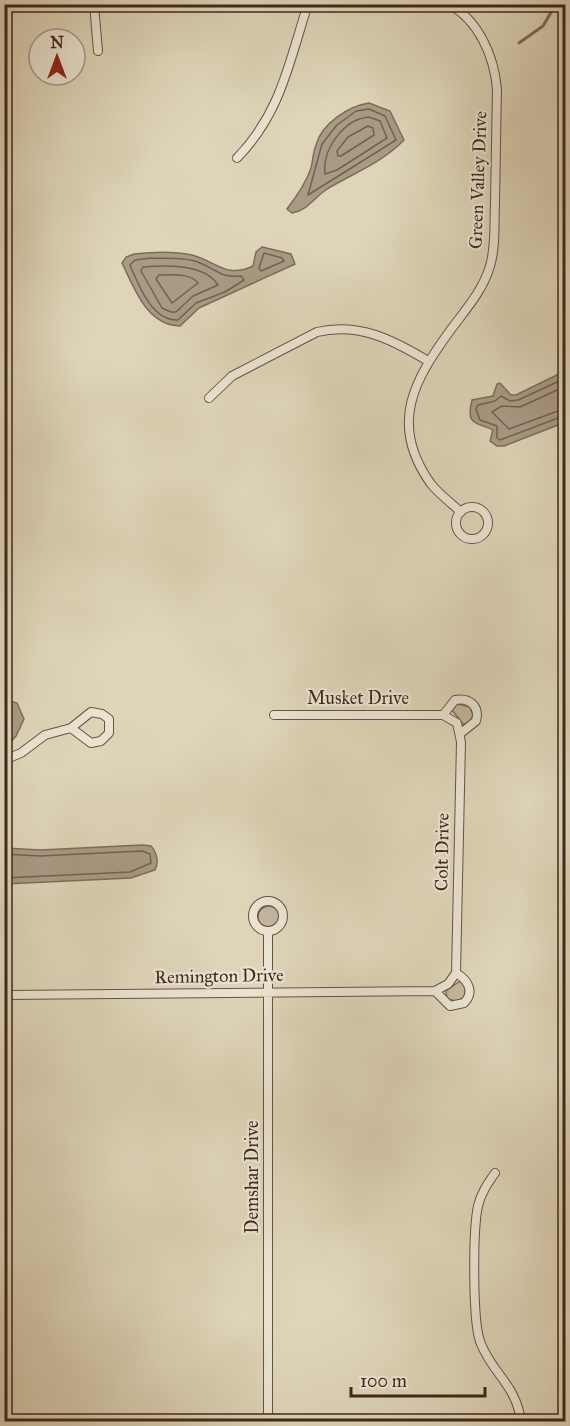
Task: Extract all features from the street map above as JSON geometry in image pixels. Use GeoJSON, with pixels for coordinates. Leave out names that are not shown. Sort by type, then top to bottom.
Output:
{"type":"FeatureCollection","features":[{"type":"Feature","properties":{"kind":"street"},"geometry":{"type":"LineString","coordinates":[[94,4],[98,51]]}},
{"type":"Feature","properties":{"kind":"street"},"geometry":{"type":"LineString","coordinates":[[237,158],[255,140],[274,108],[308,4]]}},
{"type":"Feature","properties":{"kind":"street","name":"Green Valley Drive"},"geometry":{"type":"LineString","coordinates":[[449,4],[460,7],[482,39],[495,67],[497,89],[494,239],[490,264],[481,290],[428,361],[409,408],[408,430],[416,458],[432,485],[461,512]]}},
{"type":"Feature","properties":{"kind":"street"},"geometry":{"type":"LineString","coordinates":[[209,398],[232,376],[317,332],[328,329],[370,332],[394,341],[428,361]]}},
{"type":"Feature","properties":{"kind":"street"},"geometry":{"type":"LineString","coordinates":[[464,699],[473,703],[477,711],[476,721],[461,733],[457,723],[443,715],[455,700],[464,699]]}},
{"type":"Feature","properties":{"kind":"street"},"geometry":{"type":"LineString","coordinates":[[4,760],[21,753],[45,735],[71,728],[91,712],[102,714],[109,719],[109,733],[101,741],[91,743],[71,728]]}},
{"type":"Feature","properties":{"kind":"street","name":"Musket Drive"},"geometry":{"type":"LineString","coordinates":[[274,715],[443,715]]}},
{"type":"Feature","properties":{"kind":"street","name":"Colt Drive"},"geometry":{"type":"LineString","coordinates":[[435,990],[450,1006],[464,1003],[470,992],[468,984],[456,973],[461,733]]}},
{"type":"Feature","properties":{"kind":"street","name":"Demshar Drive"},"geometry":{"type":"LineString","coordinates":[[268,933],[268,1422]]}},
{"type":"Feature","properties":{"kind":"street"},"geometry":{"type":"LineString","coordinates":[[435,990],[448,984],[456,973]]}},
{"type":"Feature","properties":{"kind":"street","name":"Remington Drive"},"geometry":{"type":"LineString","coordinates":[[4,995],[435,990]]}},
{"type":"Feature","properties":{"kind":"street"},"geometry":{"type":"LineString","coordinates":[[495,1173],[486,1187],[478,1209],[476,1328],[485,1354],[515,1396],[521,1422]]}},
{"type":"Feature","properties":{"kind":"shaded area"},"geometry":{"type":"Polygon","coordinates":[[[457,704],[470,707],[473,715],[469,723],[463,724],[452,710],[457,704]]]}},
{"type":"Feature","properties":{"kind":"shaded area"},"geometry":{"type":"Polygon","coordinates":[[[269,906],[277,909],[280,917],[277,925],[269,928],[261,925],[258,917],[261,909],[269,906]]]}},
{"type":"Feature","properties":{"kind":"shaded area"},"geometry":{"type":"Polygon","coordinates":[[[460,981],[466,987],[464,998],[456,1001],[447,999],[446,991],[460,981]]]}},
{"type":"Feature","properties":{"kind":"water"},"geometry":{"type":"Polygon","coordinates":[[[369,103],[390,111],[404,140],[377,161],[327,189],[307,206],[292,213],[287,209],[307,179],[319,137],[337,117],[353,108],[369,103]]]}},
{"type":"Feature","properties":{"kind":"water"},"geometry":{"type":"Polygon","coordinates":[[[262,247],[291,254],[295,264],[199,308],[180,326],[159,320],[151,313],[137,295],[122,263],[126,257],[134,254],[174,252],[196,256],[226,269],[243,270],[253,266],[256,252],[262,247]]]}},
{"type":"Feature","properties":{"kind":"water"},"geometry":{"type":"Polygon","coordinates":[[[565,371],[565,420],[558,425],[504,446],[497,446],[490,441],[493,430],[474,422],[470,415],[472,400],[493,396],[497,384],[500,383],[511,395],[516,395],[565,371]]]}},
{"type":"Feature","properties":{"kind":"water"},"geometry":{"type":"Polygon","coordinates":[[[4,699],[17,703],[24,719],[16,736],[5,748],[4,699]]]}},
{"type":"Feature","properties":{"kind":"water"},"geometry":{"type":"Polygon","coordinates":[[[151,846],[153,849],[157,858],[155,870],[131,878],[5,884],[5,848],[40,850],[151,846]]]}},
{"type":"Feature","properties":{"kind":"waterway"},"geometry":{"type":"LineString","coordinates":[[519,43],[543,26],[556,4]]}}]}
